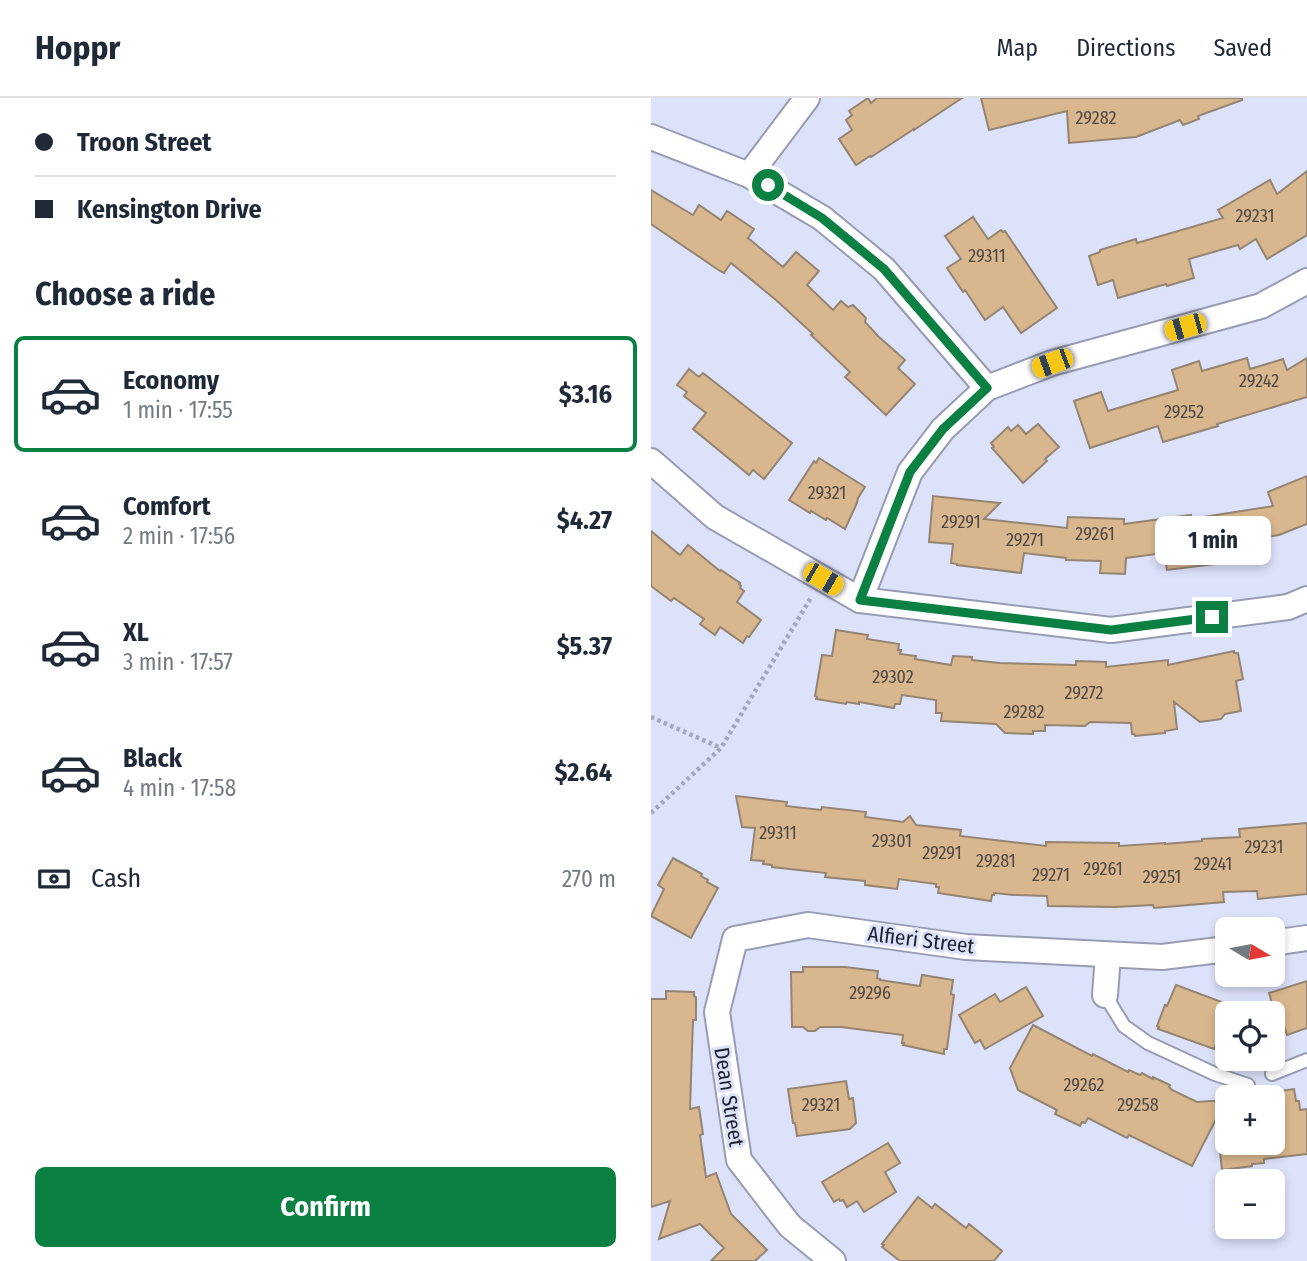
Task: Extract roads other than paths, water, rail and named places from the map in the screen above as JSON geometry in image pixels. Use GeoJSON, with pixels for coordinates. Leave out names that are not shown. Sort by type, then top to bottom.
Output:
{"type":"FeatureCollection","features":[{"type":"Feature","properties":{"kind":"street"},"geometry":{"type":"LineString","coordinates":[[749,174],[807,98]]}},
{"type":"Feature","properties":{"kind":"street"},"geometry":{"type":"LineString","coordinates":[[651,136],[749,174],[822,218],[884,269],[987,388]]}},
{"type":"Feature","properties":{"kind":"street"},"geometry":{"type":"LineString","coordinates":[[860,600],[910,472],[943,429],[987,388],[1052,363],[1261,306],[1307,281]]}},
{"type":"Feature","properties":{"kind":"street"},"geometry":{"type":"LineString","coordinates":[[651,461],[715,517],[860,600],[1111,630],[1288,607],[1307,599]]}},
{"type":"Feature","properties":{"kind":"street","name":"Alfieri Street"},"geometry":{"type":"LineString","coordinates":[[735,939],[808,925],[966,947],[1162,957],[1215,950]]}},
{"type":"Feature","properties":{"kind":"street"},"geometry":{"type":"LineString","coordinates":[[1285,941],[1307,938]]}},
{"type":"Feature","properties":{"kind":"street","name":"Dean Street"},"geometry":{"type":"LineString","coordinates":[[735,939],[716,1012],[739,1160],[790,1226],[833,1261]]}},
{"type":"Feature","properties":{"kind":"street"},"geometry":{"type":"LineString","coordinates":[[1105,995],[1108,955]]}},
{"type":"Feature","properties":{"kind":"lane"},"geometry":{"type":"LineString","coordinates":[[1105,995],[1124,1026],[1149,1043],[1216,1074],[1248,1085]]}},
{"type":"Feature","properties":{"kind":"lane"},"geometry":{"type":"LineString","coordinates":[[1272,1074],[1307,1060]]}}]}
